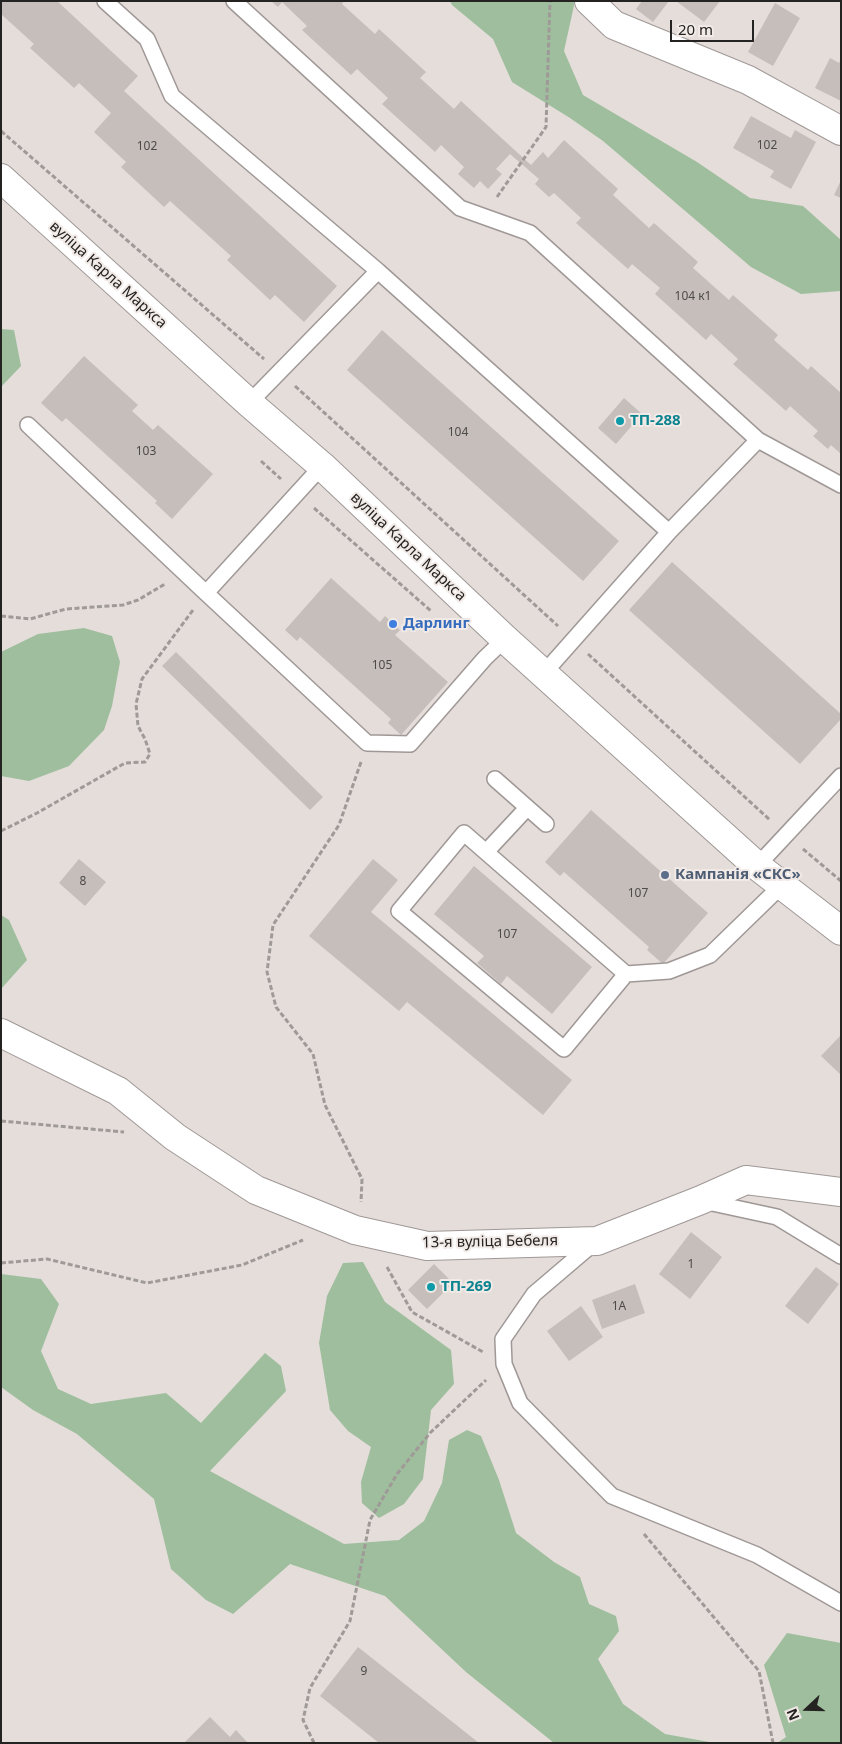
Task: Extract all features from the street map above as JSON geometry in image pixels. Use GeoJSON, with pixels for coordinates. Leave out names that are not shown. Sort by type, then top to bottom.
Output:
{"type":"FeatureCollection","features":[{"type":"Feature","properties":{"kind":"street"},"geometry":{"type":"LineString","coordinates":[[590,1],[614,25],[748,80],[841,131]]}},
{"type":"Feature","properties":{"kind":"street","name":"вуліца Карла Маркса"},"geometry":{"type":"LineString","coordinates":[[1,178],[249,403],[322,466],[504,639],[757,866],[841,931]]}},
{"type":"Feature","properties":{"kind":"street","name":"13-я вуліца Бебеля"},"geometry":{"type":"LineString","coordinates":[[1,1033],[118,1091],[175,1137],[256,1190],[355,1229],[427,1246],[596,1241],[746,1180],[841,1192]]}},
{"type":"Feature","properties":{"kind":"lane"},"geometry":{"type":"LineString","coordinates":[[105,1],[147,39],[172,96],[378,271],[669,532]]}},
{"type":"Feature","properties":{"kind":"lane"},"geometry":{"type":"LineString","coordinates":[[234,1],[460,208],[530,233],[758,440],[841,485]]}},
{"type":"Feature","properties":{"kind":"lane"},"geometry":{"type":"LineString","coordinates":[[249,403],[378,271]]}},
{"type":"Feature","properties":{"kind":"lane"},"geometry":{"type":"LineString","coordinates":[[28,425],[367,743],[410,744],[504,639]]}},
{"type":"Feature","properties":{"kind":"lane"},"geometry":{"type":"LineString","coordinates":[[544,673],[669,532],[758,440]]}},
{"type":"Feature","properties":{"kind":"lane"},"geometry":{"type":"LineString","coordinates":[[206,593],[322,466]]}},
{"type":"Feature","properties":{"kind":"lane"},"geometry":{"type":"LineString","coordinates":[[757,866],[841,776]]}},
{"type":"Feature","properties":{"kind":"lane"},"geometry":{"type":"LineString","coordinates":[[494,779],[546,824]]}},
{"type":"Feature","properties":{"kind":"lane"},"geometry":{"type":"LineString","coordinates":[[486,852],[527,808]]}},
{"type":"Feature","properties":{"kind":"lane"},"geometry":{"type":"LineString","coordinates":[[626,974],[564,1049],[399,912],[464,833],[626,974],[669,971],[710,955],[781,886]]}},
{"type":"Feature","properties":{"kind":"lane"},"geometry":{"type":"LineString","coordinates":[[700,1200],[777,1217],[841,1256]]}},
{"type":"Feature","properties":{"kind":"lane"},"geometry":{"type":"LineString","coordinates":[[596,1241],[534,1294],[503,1340],[504,1364],[520,1403],[612,1496],[757,1555],[841,1603]]}},
{"type":"Feature","properties":{"kind":"path"},"geometry":{"type":"LineString","coordinates":[[483,216],[546,127],[550,1]]}},
{"type":"Feature","properties":{"kind":"path"},"geometry":{"type":"LineString","coordinates":[[1,131],[279,372],[786,835],[841,881]]}},
{"type":"Feature","properties":{"kind":"path"},"geometry":{"type":"LineString","coordinates":[[1,616],[30,619],[66,609],[123,606],[138,600],[165,584],[172,590]]}},
{"type":"Feature","properties":{"kind":"path"},"geometry":{"type":"LineString","coordinates":[[1,831],[37,813],[125,763],[145,762],[150,754],[138,726],[136,704],[142,679],[206,593]]}},
{"type":"Feature","properties":{"kind":"path"},"geometry":{"type":"LineString","coordinates":[[367,743],[339,825],[273,925],[267,972],[276,1007],[313,1054],[325,1105],[362,1178],[361,1203],[355,1229],[412,1312],[504,1364]]}},
{"type":"Feature","properties":{"kind":"path"},"geometry":{"type":"LineString","coordinates":[[1,1121],[126,1133]]}},
{"type":"Feature","properties":{"kind":"path"},"geometry":{"type":"LineString","coordinates":[[1,1263],[47,1259],[147,1283],[242,1265],[355,1229]]}},
{"type":"Feature","properties":{"kind":"path"},"geometry":{"type":"LineString","coordinates":[[314,1743],[304,1720],[310,1688],[350,1621],[370,1520],[397,1474],[430,1433],[469,1395]]}},
{"type":"Feature","properties":{"kind":"path"},"geometry":{"type":"LineString","coordinates":[[644,1534],[759,1671],[773,1743]]}},
{"type":"Feature","properties":{"kind":"green space"},"geometry":{"type":"Polygon","coordinates":[[[450,1],[575,1],[564,51],[583,95],[697,162],[750,198],[803,206],[841,240],[841,291],[801,294],[751,267],[603,141],[512,82],[493,39],[452,5],[450,1]]]}},
{"type":"Feature","properties":{"kind":"green space"},"geometry":{"type":"Polygon","coordinates":[[[1,329],[14,330],[21,366],[1,387],[1,329]]]}},
{"type":"Feature","properties":{"kind":"green space"},"geometry":{"type":"Polygon","coordinates":[[[84,628],[112,636],[120,662],[112,706],[104,730],[69,766],[29,781],[1,776],[1,652],[38,634],[84,628]]]}},
{"type":"Feature","properties":{"kind":"green space"},"geometry":{"type":"Polygon","coordinates":[[[1,915],[9,920],[27,960],[1,989],[1,915]]]}},
{"type":"Feature","properties":{"kind":"green space"},"geometry":{"type":"Polygon","coordinates":[[[363,1262],[385,1302],[451,1350],[454,1384],[431,1410],[423,1479],[404,1504],[379,1518],[362,1503],[361,1482],[371,1447],[348,1431],[330,1410],[319,1343],[327,1296],[343,1263],[363,1262]]]}},
{"type":"Feature","properties":{"kind":"green space"},"geometry":{"type":"Polygon","coordinates":[[[1,1274],[41,1279],[59,1304],[41,1351],[58,1389],[91,1404],[166,1393],[201,1423],[265,1353],[281,1366],[286,1391],[210,1471],[344,1544],[399,1540],[424,1521],[442,1483],[449,1440],[467,1430],[481,1436],[499,1480],[516,1533],[554,1562],[580,1577],[589,1604],[616,1616],[619,1631],[598,1659],[623,1704],[665,1734],[715,1743],[554,1743],[466,1672],[385,1596],[290,1564],[233,1614],[206,1600],[171,1569],[154,1499],[77,1434],[33,1410],[1,1387],[1,1274]]]}},
{"type":"Feature","properties":{"kind":"green space"},"geometry":{"type":"Polygon","coordinates":[[[787,1633],[841,1643],[841,1743],[777,1743],[786,1737],[764,1665],[787,1633]]]}},
{"type":"Feature","properties":{"kind":"building"},"geometry":{"type":"Polygon","coordinates":[[[1,1],[57,1],[138,76],[124,91],[337,286],[304,322],[275,295],[270,300],[227,260],[231,256],[170,201],[164,207],[121,167],[126,162],[94,132],[111,113],[79,83],[74,88],[30,48],[34,44],[1,14],[1,1]]]}},
{"type":"Feature","properties":{"kind":"building"},"geometry":{"type":"Polygon","coordinates":[[[271,1],[344,1],[342,4],[375,34],[379,29],[426,72],[420,78],[454,109],[461,101],[531,165],[543,152],[548,158],[564,140],[618,189],[613,195],[649,228],[654,223],[698,262],[693,268],[729,300],[733,295],[778,335],[774,340],[808,370],[811,366],[841,393],[841,454],[831,445],[828,449],[813,436],[818,431],[790,406],[786,411],[733,364],[738,359],[711,334],[706,340],[655,294],[660,288],[632,264],[628,269],[576,223],[581,218],[554,193],[549,197],[535,184],[539,179],[510,154],[496,169],[502,174],[488,189],[480,181],[474,188],[458,174],[464,167],[441,145],[435,152],[382,104],[388,98],[357,69],[351,75],[302,30],[307,26],[282,2],[278,7],[271,1]]]}},
{"type":"Feature","properties":{"kind":"building"},"geometry":{"type":"Polygon","coordinates":[[[642,1],[669,1],[653,22],[636,9],[642,1]]]}},
{"type":"Feature","properties":{"kind":"building"},"geometry":{"type":"Polygon","coordinates":[[[676,1],[720,1],[704,22],[676,1]]]}},
{"type":"Feature","properties":{"kind":"building"},"geometry":{"type":"Polygon","coordinates":[[[775,3],[800,18],[773,66],[748,52],[775,3]]]}},
{"type":"Feature","properties":{"kind":"building"},"geometry":{"type":"Polygon","coordinates":[[[830,58],[839,63],[841,59],[841,101],[815,88],[830,58]]]}},
{"type":"Feature","properties":{"kind":"building"},"geometry":{"type":"Polygon","coordinates":[[[751,116],[791,138],[795,130],[816,142],[791,189],[770,177],[774,171],[733,148],[751,116]]]}},
{"type":"Feature","properties":{"kind":"building"},"geometry":{"type":"Polygon","coordinates":[[[841,180],[841,198],[834,195],[841,180]]]}},
{"type":"Feature","properties":{"kind":"building"},"geometry":{"type":"Polygon","coordinates":[[[382,330],[619,541],[583,581],[347,370],[382,330]]]}},
{"type":"Feature","properties":{"kind":"building"},"geometry":{"type":"Polygon","coordinates":[[[84,356],[138,405],[132,411],[153,430],[158,425],[213,474],[172,519],[155,503],[157,501],[66,418],[62,422],[41,403],[84,356]]]}},
{"type":"Feature","properties":{"kind":"building","name":"ТП-288"},"geometry":{"type":"Polygon","coordinates":[[[624,398],[642,414],[616,444],[598,428],[624,398]]]}},
{"type":"Feature","properties":{"kind":"building"},"geometry":{"type":"Polygon","coordinates":[[[672,562],[841,714],[841,719],[800,764],[629,610],[672,562]]]}},
{"type":"Feature","properties":{"kind":"building"},"geometry":{"type":"Polygon","coordinates":[[[331,578],[380,622],[385,616],[400,630],[395,635],[448,682],[401,735],[388,723],[391,719],[300,637],[297,641],[285,630],[331,578]]]}},
{"type":"Feature","properties":{"kind":"building"},"geometry":{"type":"Polygon","coordinates":[[[176,652],[323,797],[310,810],[162,666],[176,652]]]}},
{"type":"Feature","properties":{"kind":"building"},"geometry":{"type":"Polygon","coordinates":[[[591,810],[708,913],[663,964],[647,950],[649,947],[564,872],[560,876],[545,862],[591,810]]]}},
{"type":"Feature","properties":{"kind":"building"},"geometry":{"type":"Polygon","coordinates":[[[79,859],[106,882],[85,906],[59,883],[79,859]]]}},
{"type":"Feature","properties":{"kind":"building"},"geometry":{"type":"Polygon","coordinates":[[[373,859],[398,880],[371,912],[572,1080],[543,1115],[407,1002],[399,1011],[309,936],[373,859]]]}},
{"type":"Feature","properties":{"kind":"building"},"geometry":{"type":"Polygon","coordinates":[[[474,866],[592,967],[552,1014],[507,976],[501,984],[477,963],[484,956],[434,914],[474,866]]]}},
{"type":"Feature","properties":{"kind":"building"},"geometry":{"type":"Polygon","coordinates":[[[841,1035],[841,1075],[821,1056],[841,1035]]]}},
{"type":"Feature","properties":{"kind":"building"},"geometry":{"type":"Polygon","coordinates":[[[691,1232],[722,1257],[690,1299],[659,1274],[691,1232]]]}},
{"type":"Feature","properties":{"kind":"building","name":"ТП-269"},"geometry":{"type":"Polygon","coordinates":[[[434,1264],[453,1283],[427,1309],[408,1290],[434,1264]]]}},
{"type":"Feature","properties":{"kind":"building"},"geometry":{"type":"Polygon","coordinates":[[[816,1267],[839,1284],[808,1324],[785,1306],[816,1267]]]}},
{"type":"Feature","properties":{"kind":"building"},"geometry":{"type":"Polygon","coordinates":[[[635,1284],[645,1313],[602,1329],[592,1300],[635,1284]]]}},
{"type":"Feature","properties":{"kind":"building"},"geometry":{"type":"Polygon","coordinates":[[[581,1306],[603,1337],[569,1361],[547,1331],[581,1306]]]}},
{"type":"Feature","properties":{"kind":"building"},"geometry":{"type":"Polygon","coordinates":[[[358,1647],[479,1743],[379,1743],[320,1696],[358,1647]]]}},
{"type":"Feature","properties":{"kind":"building"},"geometry":{"type":"Polygon","coordinates":[[[210,1717],[230,1737],[236,1730],[248,1743],[184,1743],[210,1717]]]}},
{"type":"Feature","properties":{"kind":"place","name":"ТП-288"},"geometry":{"type":"Point","coordinates":[620,421]}},
{"type":"Feature","properties":{"kind":"place","name":"Дарлинг"},"geometry":{"type":"Point","coordinates":[393,624]}},
{"type":"Feature","properties":{"kind":"place","name":"Кампанія «СКС»"},"geometry":{"type":"Point","coordinates":[665,875]}},
{"type":"Feature","properties":{"kind":"place","name":"ТП-269"},"geometry":{"type":"Point","coordinates":[431,1287]}}]}
